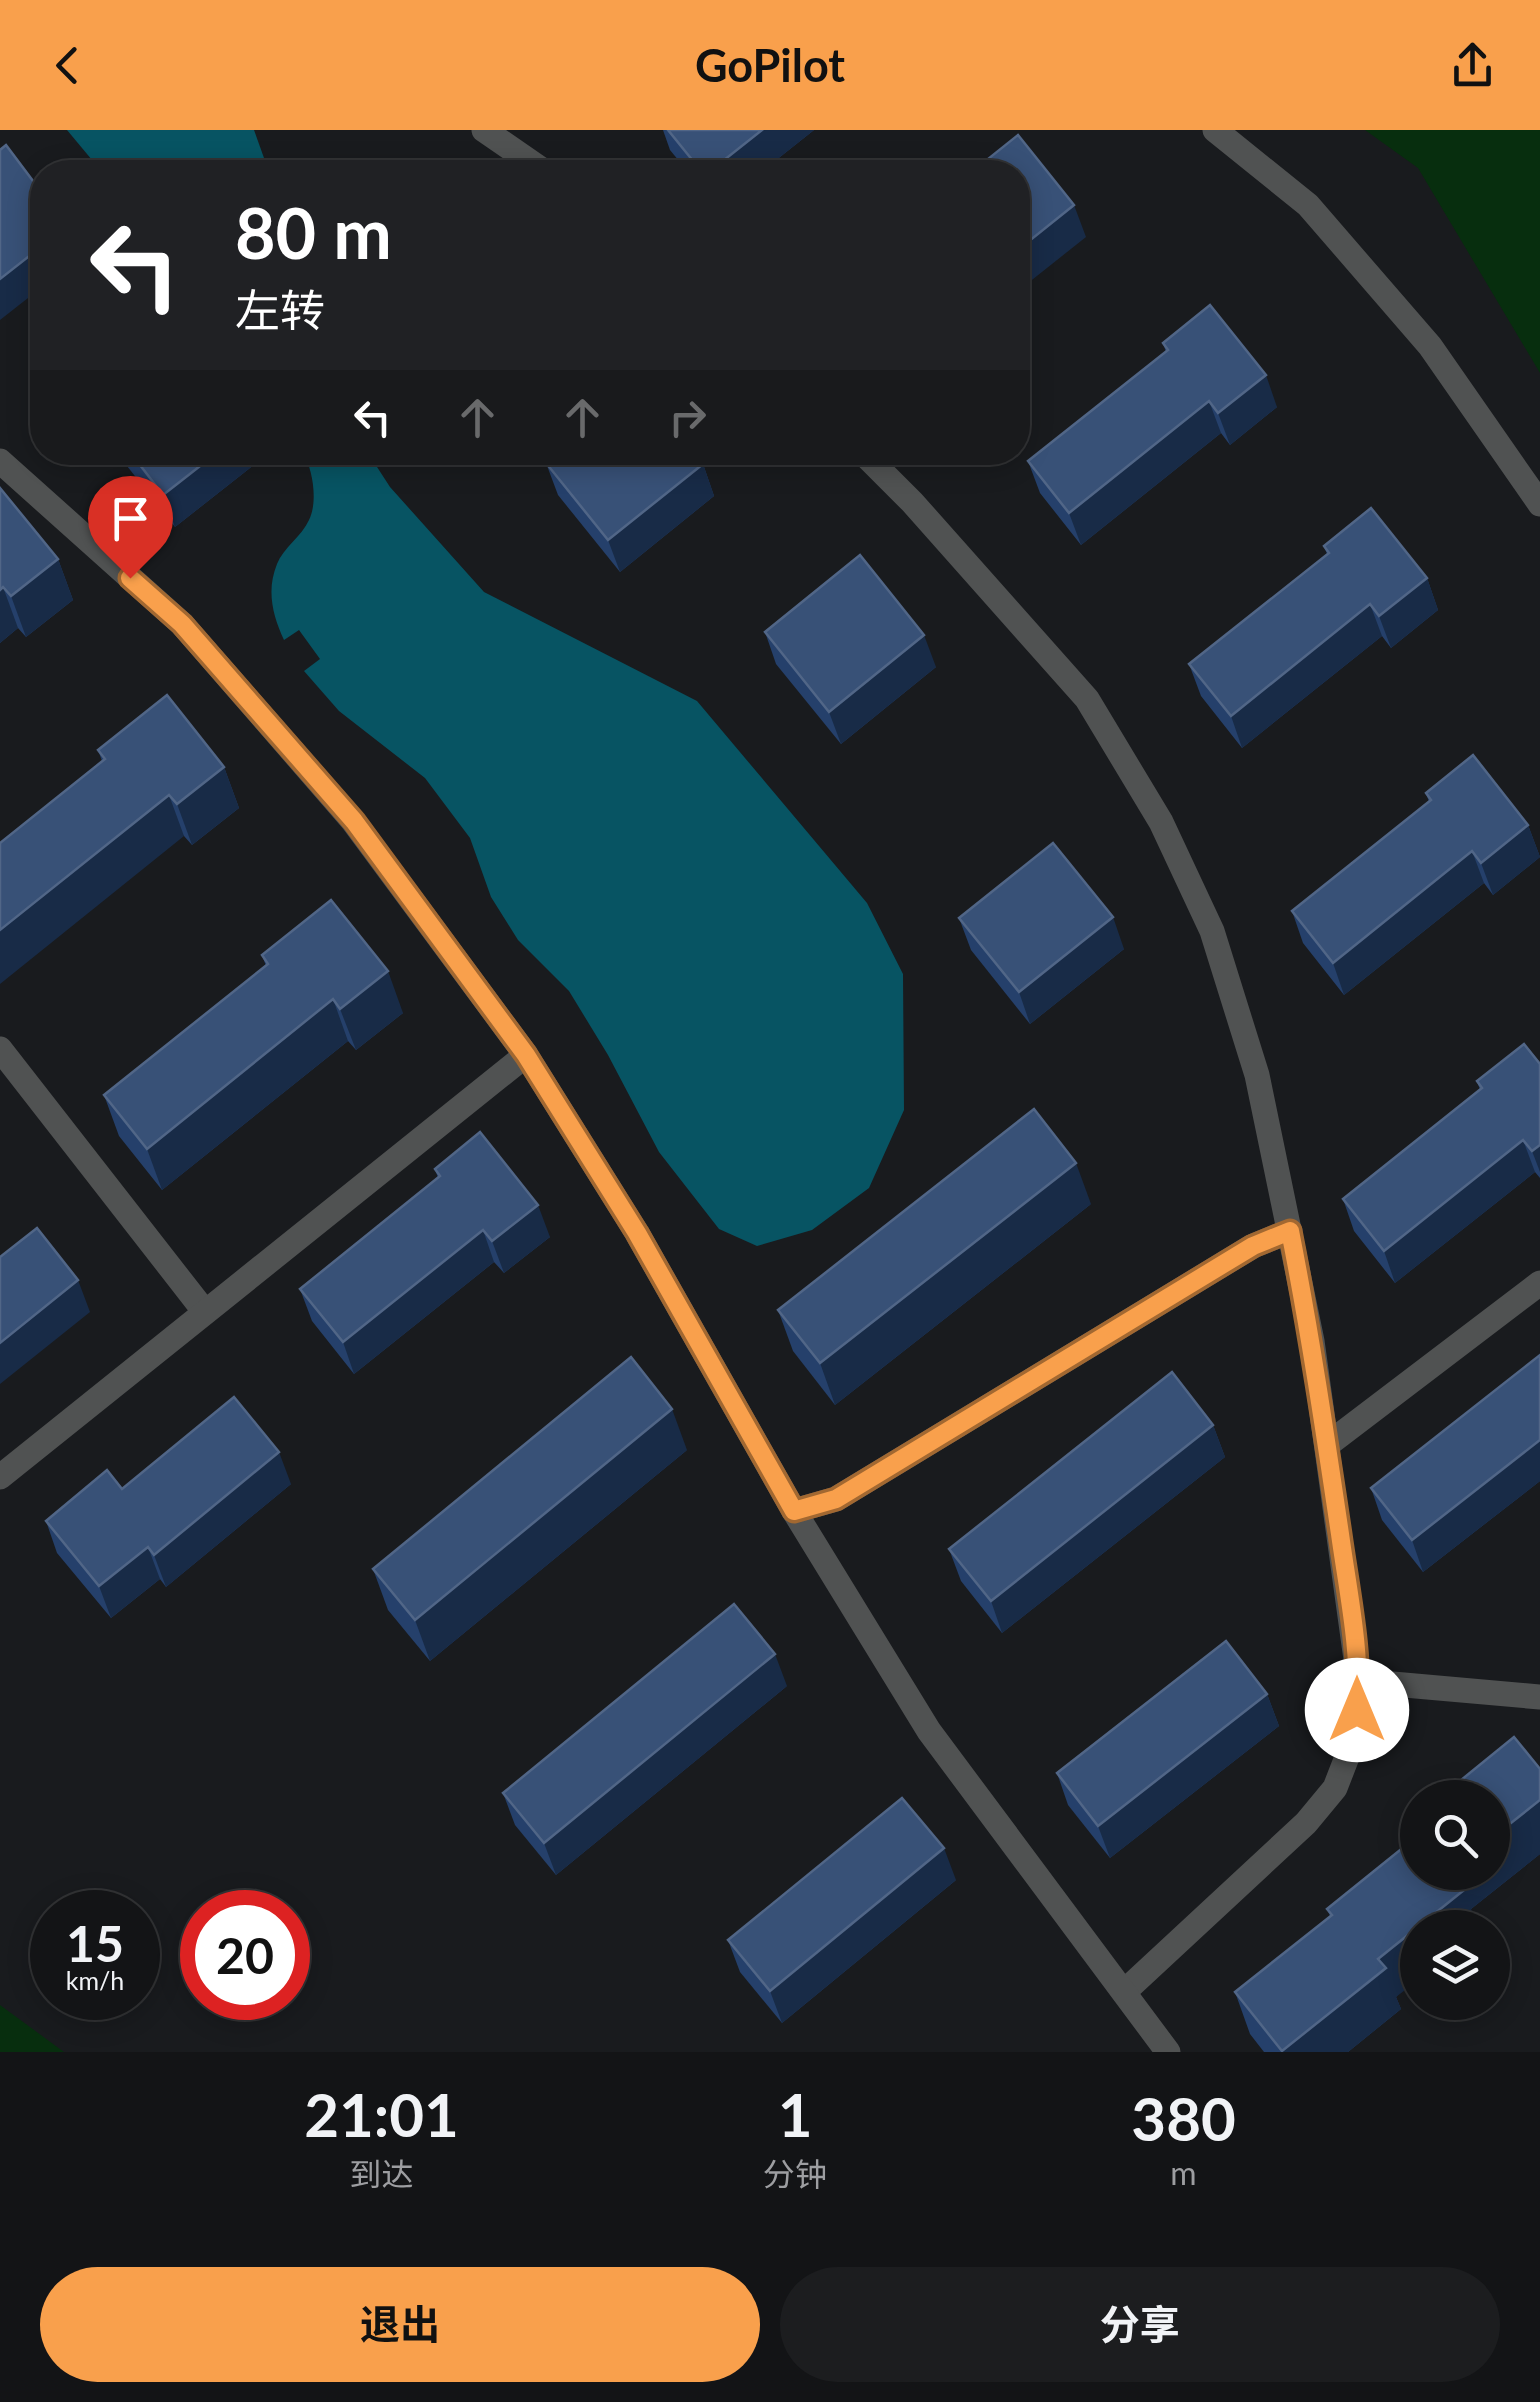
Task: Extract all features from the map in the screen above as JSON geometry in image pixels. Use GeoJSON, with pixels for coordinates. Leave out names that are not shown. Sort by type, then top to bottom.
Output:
{"type":"FeatureCollection","features":[{"type":"Feature","properties":{"kind":"street"},"geometry":{"type":"LineString","coordinates":[[484,130],[528,160]]}},
{"type":"Feature","properties":{"kind":"street"},"geometry":{"type":"LineString","coordinates":[[1216,130],[1308,205],[1418,332],[1540,504]]}},
{"type":"Feature","properties":{"kind":"street"},"geometry":{"type":"LineString","coordinates":[[0,461],[182,624],[354,821],[526,1055],[637,1233],[794,1511],[928,1731],[1168,2052]]}},
{"type":"Feature","properties":{"kind":"street"},"geometry":{"type":"LineString","coordinates":[[875,465],[1087,699],[1161,822],[1212,931],[1258,1074],[1312,1340],[1359,1680],[1354,1738],[1335,1788],[1306,1824],[1124,1992]]}},
{"type":"Feature","properties":{"kind":"street"},"geometry":{"type":"LineString","coordinates":[[0,1049],[204,1312]]}},
{"type":"Feature","properties":{"kind":"street"},"geometry":{"type":"LineString","coordinates":[[0,1476],[526,1055]]}},
{"type":"Feature","properties":{"kind":"street"},"geometry":{"type":"LineString","coordinates":[[794,1511],[836,1499],[1253,1246],[1290,1231]]}},
{"type":"Feature","properties":{"kind":"street"},"geometry":{"type":"LineString","coordinates":[[1327,1445],[1540,1283]]}},
{"type":"Feature","properties":{"kind":"street"},"geometry":{"type":"LineString","coordinates":[[1359,1680],[1540,1697]]}},
{"type":"Feature","properties":{"kind":"green space"},"geometry":{"type":"Polygon","coordinates":[[[1365,130],[1540,130],[1540,373],[1418,168],[1365,130]]]}},
{"type":"Feature","properties":{"kind":"green space"},"geometry":{"type":"Polygon","coordinates":[[[0,2005],[64,2052],[0,2052],[0,2005]]]}},
{"type":"Feature","properties":{"kind":"water"},"geometry":{"type":"Polygon","coordinates":[[[67,130],[254,130],[265,160],[92,160],[67,130]]]}},
{"type":"Feature","properties":{"kind":"water"},"geometry":{"type":"Polygon","coordinates":[[[308,465],[376,465],[390,487],[484,592],[697,701],[867,903],[903,974],[904,1110],[869,1188],[812,1230],[757,1246],[719,1229],[659,1152],[569,991],[518,940],[491,897],[470,838],[425,778],[339,711],[304,671],[320,659],[299,630],[284,640],[271,594],[280,558],[312,513],[308,465]]]}},
{"type":"Feature","properties":{"kind":"building"},"geometry":{"type":"Polygon","coordinates":[[[668,130],[762,130],[724,160],[692,160],[668,130]]]}},
{"type":"Feature","properties":{"kind":"building"},"geometry":{"type":"Polygon","coordinates":[[[1018,135],[1074,205],[1030,240],[1030,160],[987,160],[1018,135]]]}},
{"type":"Feature","properties":{"kind":"building"},"geometry":{"type":"Polygon","coordinates":[[[6,145],[30,177],[30,255],[0,279],[0,150],[6,145]]]}},
{"type":"Feature","properties":{"kind":"building"},"geometry":{"type":"Polygon","coordinates":[[[1210,305],[1266,375],[1218,413],[1209,401],[1069,513],[1030,459],[1168,350],[1163,343],[1210,305]]]}},
{"type":"Feature","properties":{"kind":"building"},"geometry":{"type":"Polygon","coordinates":[[[140,465],[201,465],[163,495],[140,465]]]}},
{"type":"Feature","properties":{"kind":"building"},"geometry":{"type":"Polygon","coordinates":[[[548,465],[702,465],[608,540],[548,465]]]}},
{"type":"Feature","properties":{"kind":"building"},"geometry":{"type":"Polygon","coordinates":[[[0,488],[58,559],[11,596],[3,587],[0,590],[0,488]]]}},
{"type":"Feature","properties":{"kind":"building"},"geometry":{"type":"Polygon","coordinates":[[[1371,508],[1427,578],[1379,616],[1370,604],[1231,716],[1189,664],[1329,553],[1324,546],[1371,508]]]}},
{"type":"Feature","properties":{"kind":"building"},"geometry":{"type":"Polygon","coordinates":[[[860,555],[924,635],[829,712],[765,632],[860,555]]]}},
{"type":"Feature","properties":{"kind":"building"},"geometry":{"type":"Polygon","coordinates":[[[167,695],[224,767],[177,804],[169,795],[0,930],[0,843],[105,759],[98,750],[167,695]]]}},
{"type":"Feature","properties":{"kind":"building"},"geometry":{"type":"Polygon","coordinates":[[[1473,755],[1528,825],[1481,863],[1472,851],[1333,963],[1292,911],[1431,800],[1426,793],[1473,755]]]}},
{"type":"Feature","properties":{"kind":"building"},"geometry":{"type":"Polygon","coordinates":[[[1053,843],[1113,917],[1019,992],[959,918],[1053,843]]]}},
{"type":"Feature","properties":{"kind":"building"},"geometry":{"type":"Polygon","coordinates":[[[331,900],[388,971],[340,1009],[333,999],[147,1149],[104,1095],[268,964],[262,955],[331,900]]]}},
{"type":"Feature","properties":{"kind":"building"},"geometry":{"type":"Polygon","coordinates":[[[1524,1044],[1540,1064],[1540,1145],[1532,1151],[1523,1140],[1384,1251],[1343,1199],[1482,1088],[1477,1081],[1524,1044]]]}},
{"type":"Feature","properties":{"kind":"building"},"geometry":{"type":"Polygon","coordinates":[[[1034,1109],[1076,1163],[820,1363],[778,1310],[1034,1109]]]}},
{"type":"Feature","properties":{"kind":"building"},"geometry":{"type":"Polygon","coordinates":[[[480,1132],[538,1205],[492,1241],[483,1230],[343,1342],[300,1289],[440,1176],[435,1169],[480,1132]]]}},
{"type":"Feature","properties":{"kind":"building"},"geometry":{"type":"Polygon","coordinates":[[[37,1228],[78,1280],[0,1343],[0,1257],[37,1228]]]}},
{"type":"Feature","properties":{"kind":"building"},"geometry":{"type":"Polygon","coordinates":[[[1540,1355],[1540,1440],[1412,1540],[1371,1488],[1540,1355]]]}},
{"type":"Feature","properties":{"kind":"building"},"geometry":{"type":"Polygon","coordinates":[[[631,1357],[672,1409],[415,1620],[373,1569],[631,1357]]]}},
{"type":"Feature","properties":{"kind":"building"},"geometry":{"type":"Polygon","coordinates":[[[1172,1372],[1213,1425],[991,1601],[949,1549],[1172,1372]]]}},
{"type":"Feature","properties":{"kind":"building"},"geometry":{"type":"Polygon","coordinates":[[[234,1397],[279,1452],[154,1555],[148,1547],[99,1586],[46,1521],[107,1470],[122,1489],[234,1397]]]}},
{"type":"Feature","properties":{"kind":"building"},"geometry":{"type":"Polygon","coordinates":[[[734,1604],[775,1654],[544,1843],[503,1793],[734,1604]]]}},
{"type":"Feature","properties":{"kind":"building"},"geometry":{"type":"Polygon","coordinates":[[[1226,1641],[1267,1694],[1098,1826],[1057,1773],[1226,1641]]]}},
{"type":"Feature","properties":{"kind":"building"},"geometry":{"type":"Polygon","coordinates":[[[1514,1737],[1540,1769],[1540,1800],[1510,1824],[1510,1780],[1461,1780],[1514,1737]]]}},
{"type":"Feature","properties":{"kind":"building"},"geometry":{"type":"Polygon","coordinates":[[[902,1798],[944,1848],[770,1991],[728,1940],[902,1798]]]}},
{"type":"Feature","properties":{"kind":"building"},"geometry":{"type":"Polygon","coordinates":[[[1400,1850],[1400,1890],[1464,1890],[1439,1910],[1400,1910],[1400,1941],[1378,1959],[1386,1968],[1282,2051],[1235,1992],[1332,1915],[1327,1909],[1400,1850]]]}},
{"type":"Feature","properties":{"kind":"route"},"geometry":{"type":"LineString","coordinates":[[130,578],[182,624],[354,821],[526,1055],[637,1233],[794,1511],[836,1499],[1253,1246],[1290,1231],[1312,1340],[1352,1622],[1359,1680],[1357,1710]]}}]}
